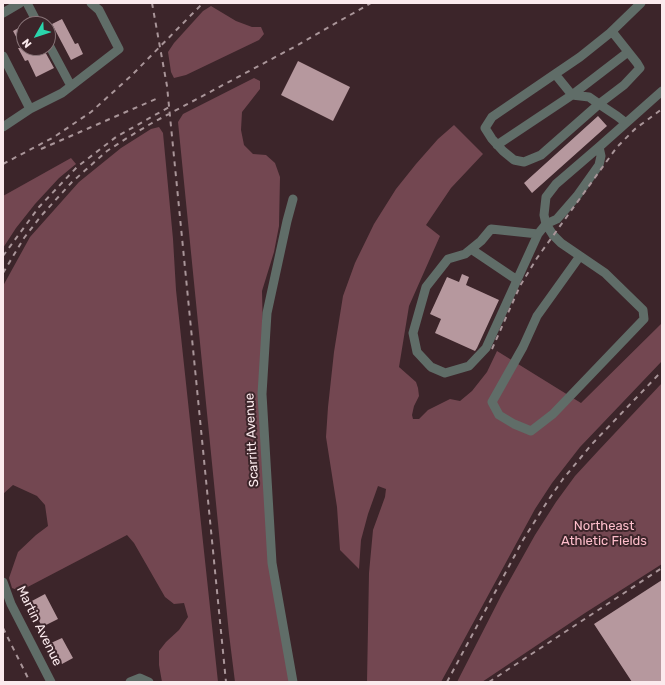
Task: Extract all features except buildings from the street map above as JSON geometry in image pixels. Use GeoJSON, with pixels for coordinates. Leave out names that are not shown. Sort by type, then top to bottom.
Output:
{"type":"FeatureCollection","features":[{"type":"Feature","properties":{"kind":"street"},"geometry":{"type":"LineString","coordinates":[[3,13],[20,3]]}},
{"type":"Feature","properties":{"kind":"street"},"geometry":{"type":"LineString","coordinates":[[27,3],[34,16]]}},
{"type":"Feature","properties":{"kind":"street"},"geometry":{"type":"LineString","coordinates":[[3,127],[30,109],[62,93],[119,49],[99,10],[91,3]]}},
{"type":"Feature","properties":{"kind":"street"},"geometry":{"type":"LineString","coordinates":[[610,33],[614,34],[637,62],[640,68],[624,85],[599,104],[541,155],[524,162],[514,160],[497,145],[485,128],[492,116],[580,57],[610,33],[641,3]]}},
{"type":"Feature","properties":{"kind":"street"},"geometry":{"type":"LineString","coordinates":[[497,145],[572,95],[628,52]]}},
{"type":"Feature","properties":{"kind":"street"},"geometry":{"type":"LineString","coordinates":[[3,56],[30,109]]}},
{"type":"Feature","properties":{"kind":"street"},"geometry":{"type":"LineString","coordinates":[[55,56],[71,86]]}},
{"type":"Feature","properties":{"kind":"street"},"geometry":{"type":"LineString","coordinates":[[555,74],[572,95],[589,97],[626,123]]}},
{"type":"Feature","properties":{"kind":"street"},"geometry":{"type":"LineString","coordinates":[[580,256],[537,316],[523,347],[492,402],[499,415],[514,424],[532,431],[553,414],[644,319],[643,310],[605,273],[561,243],[553,235],[546,224],[544,215],[546,198],[556,184],[662,91]]}},
{"type":"Feature","properties":{"kind":"street"},"geometry":{"type":"LineString","coordinates":[[538,234],[491,229],[481,241],[465,254],[448,259],[426,287],[413,333],[417,352],[431,367],[445,373],[469,366],[486,348],[538,234],[546,224],[557,219],[577,196],[599,165],[601,156],[599,146]]}},
{"type":"Feature","properties":{"kind":"street","name":"Scarritt Avenue"},"geometry":{"type":"LineString","coordinates":[[293,199],[267,313],[262,394],[272,563],[293,682]]}},
{"type":"Feature","properties":{"kind":"street"},"geometry":{"type":"LineString","coordinates":[[471,249],[517,280]]}},
{"type":"Feature","properties":{"kind":"street","name":"Martin Avenue"},"geometry":{"type":"LineString","coordinates":[[3,582],[11,604],[51,682]]}},
{"type":"Feature","properties":{"kind":"street"},"geometry":{"type":"LineString","coordinates":[[130,682],[140,678],[149,682]]}},
{"type":"Feature","properties":{"kind":"green space"},"geometry":{"type":"Polygon","coordinates":[[[211,6],[236,21],[252,27],[261,27],[264,34],[259,40],[186,75],[174,78],[171,72],[168,52],[174,43],[203,11],[211,6]]]}},
{"type":"Feature","properties":{"kind":"green space"},"geometry":{"type":"Polygon","coordinates":[[[254,78],[260,81],[260,89],[242,112],[241,130],[244,145],[253,154],[266,155],[275,163],[280,177],[279,226],[274,252],[262,291],[263,333],[269,516],[293,682],[235,682],[178,122],[183,114],[254,78]]]}},
{"type":"Feature","properties":{"kind":"green space"},"geometry":{"type":"Polygon","coordinates":[[[454,125],[483,154],[451,188],[426,225],[440,236],[409,306],[399,367],[416,382],[418,388],[419,396],[414,406],[412,415],[413,419],[419,419],[428,410],[450,399],[460,401],[472,391],[487,372],[497,351],[581,403],[662,323],[662,361],[580,447],[552,483],[535,509],[441,682],[367,682],[369,573],[373,530],[385,497],[386,489],[378,486],[368,514],[361,540],[359,569],[340,550],[337,507],[326,437],[334,352],[343,296],[355,263],[374,224],[396,189],[416,164],[438,139],[454,125]]]}},
{"type":"Feature","properties":{"kind":"green space"},"geometry":{"type":"Polygon","coordinates":[[[159,127],[163,133],[173,239],[176,290],[218,682],[162,682],[159,665],[159,651],[179,630],[188,617],[184,603],[174,604],[165,597],[134,543],[127,535],[20,591],[12,588],[9,578],[18,552],[48,526],[45,505],[37,496],[13,485],[3,494],[3,286],[30,237],[79,182],[121,148],[151,129],[159,127]]]}},
{"type":"Feature","properties":{"kind":"green space"},"geometry":{"type":"Polygon","coordinates":[[[71,158],[76,164],[59,178],[35,204],[16,228],[3,248],[3,196],[71,158]]]}},
{"type":"Feature","properties":{"kind":"green space","name":"Northeast Athletic Fields"},"geometry":{"type":"Polygon","coordinates":[[[662,383],[662,564],[585,613],[482,682],[457,682],[502,594],[535,535],[556,502],[575,476],[662,383]]]}},
{"type":"Feature","properties":{"kind":"railway"},"geometry":{"type":"LineString","coordinates":[[152,3],[167,86],[226,682]]}},
{"type":"Feature","properties":{"kind":"railway"},"geometry":{"type":"LineString","coordinates":[[3,164],[54,137],[91,112],[132,75],[203,3]]}},
{"type":"Feature","properties":{"kind":"railway"},"geometry":{"type":"LineString","coordinates":[[3,273],[24,238],[41,216],[72,182],[107,151],[152,123],[296,46],[371,3]]}},
{"type":"Feature","properties":{"kind":"railway"},"geometry":{"type":"LineString","coordinates":[[41,149],[158,98]]}},
{"type":"Feature","properties":{"kind":"railway"},"geometry":{"type":"LineString","coordinates":[[3,256],[39,207],[77,167],[116,137],[171,106]]}},
{"type":"Feature","properties":{"kind":"railway"},"geometry":{"type":"LineString","coordinates":[[492,349],[520,286],[537,258],[617,147],[635,129],[662,109]]}},
{"type":"Feature","properties":{"kind":"railway"},"geometry":{"type":"LineString","coordinates":[[447,682],[523,540],[547,502],[563,479],[592,444],[662,371]]}},
{"type":"Feature","properties":{"kind":"railway"},"geometry":{"type":"LineString","coordinates":[[489,682],[662,568]]}},
{"type":"Feature","properties":{"kind":"railway"},"geometry":{"type":"LineString","coordinates":[[3,628],[30,682]]}}]}
